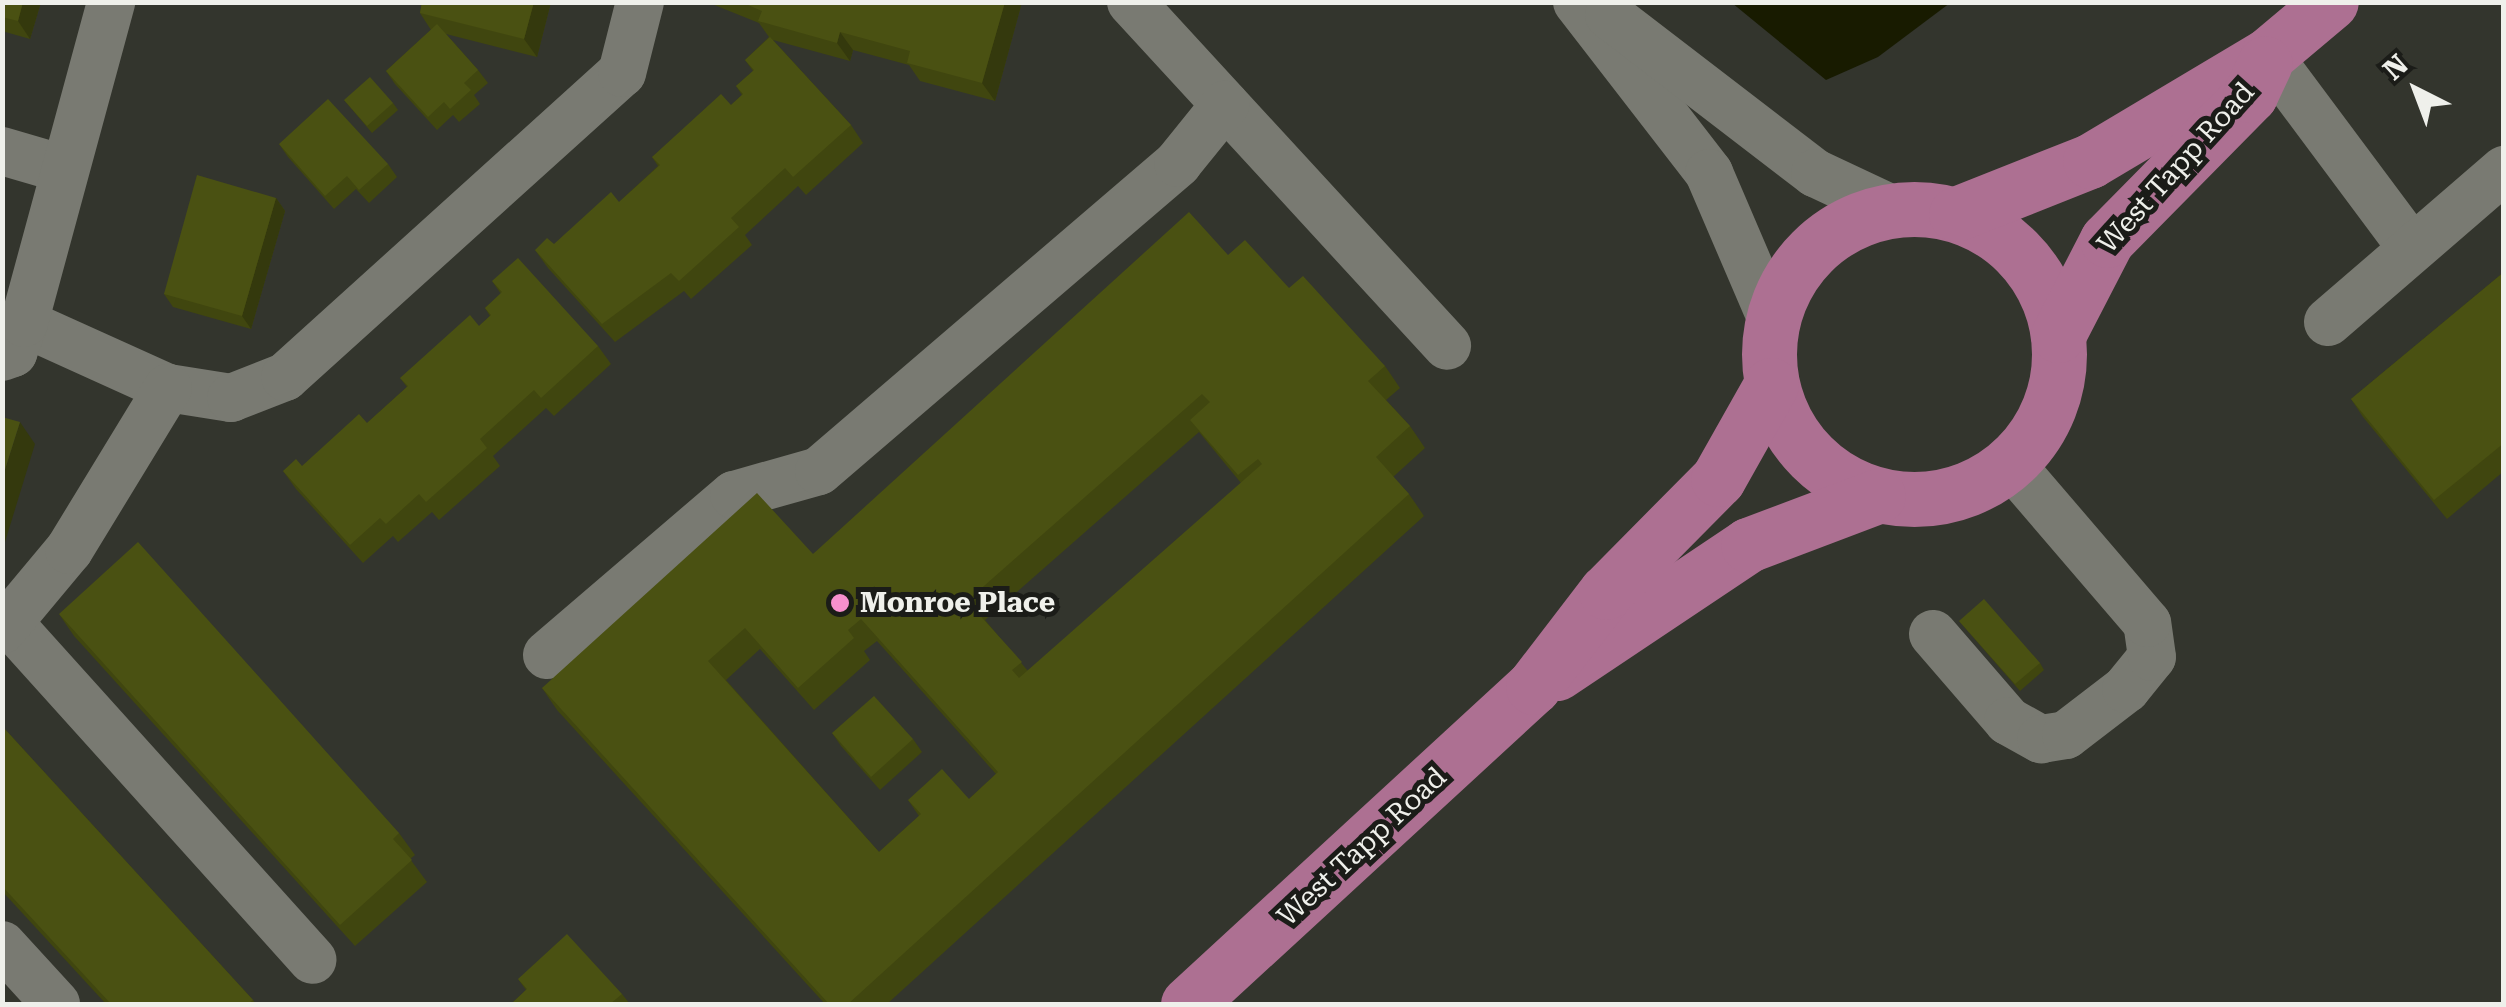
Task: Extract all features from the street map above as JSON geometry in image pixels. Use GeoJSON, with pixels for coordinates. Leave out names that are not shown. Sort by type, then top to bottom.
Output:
{"type":"FeatureCollection","features":[{"type":"Feature","properties":{"kind":"main road","name":"West Tapp Road"},"geometry":{"type":"LineString","coordinates":[[1956,214],[2090,161],[2268,55],[2331,2]]}},
{"type":"Feature","properties":{"kind":"main road","name":"West Tapp Road"},"geometry":{"type":"LineString","coordinates":[[1533,687],[1629,630],[1748,545],[1878,496],[1948,496],[2010,463],[2050,405],[2058,335],[2107,240],[2250,95],[2268,55]]}},
{"type":"Feature","properties":{"kind":"main road","name":"West Tapp Road"},"geometry":{"type":"LineString","coordinates":[[1878,496],[1840,480],[1809,456],[1786,423],[1772,385],[1772,320],[1789,280],[1816,247],[1852,222],[1894,210],[1956,214],[1994,232],[2025,259],[2047,295],[2058,335]]}},
{"type":"Feature","properties":{"kind":"main road","name":"West Tapp Road"},"geometry":{"type":"LineString","coordinates":[[1188,1004],[1533,687],[1606,592],[1718,478],[1772,385]]}},
{"type":"Feature","properties":{"kind":"street"},"geometry":{"type":"LineString","coordinates":[[111,2],[13,340],[168,388],[231,398],[285,377],[320,349],[622,73],[640,2]]}},
{"type":"Feature","properties":{"kind":"street"},"geometry":{"type":"LineString","coordinates":[[1577,2],[1710,173],[1772,320]]}},
{"type":"Feature","properties":{"kind":"street"},"geometry":{"type":"LineString","coordinates":[[1590,2],[1815,173],[1894,210]]}},
{"type":"Feature","properties":{"kind":"street"},"geometry":{"type":"LineString","coordinates":[[1151,9],[1225,105],[1447,346]]}},
{"type":"Feature","properties":{"kind":"street"},"geometry":{"type":"LineString","coordinates":[[2268,55],[2412,248]]}},
{"type":"Feature","properties":{"kind":"street"},"geometry":{"type":"LineString","coordinates":[[548,655],[734,495],[819,471],[1178,162],[1225,105]]}},
{"type":"Feature","properties":{"kind":"street"},"geometry":{"type":"LineString","coordinates":[[2,152],[63,169]]}},
{"type":"Feature","properties":{"kind":"street"},"geometry":{"type":"LineString","coordinates":[[2328,322],[2504,170]]}},
{"type":"Feature","properties":{"kind":"street"},"geometry":{"type":"LineString","coordinates":[[168,388],[69,550],[5,622],[312,960]]}},
{"type":"Feature","properties":{"kind":"street"},"geometry":{"type":"LineString","coordinates":[[1933,634],[2008,721],[2041,739],[2066,735],[2126,689],[2152,657],[2148,623],[2010,463]]}},
{"type":"Feature","properties":{"kind":"street"},"geometry":{"type":"LineString","coordinates":[[2,945],[56,1004]]}},
{"type":"Feature","properties":{"kind":"shaded area"},"geometry":{"type":"Polygon","coordinates":[[[1732,3],[1950,3],[1878,57],[1826,80],[1732,3]]]}},
{"type":"Feature","properties":{"kind":"building"},"geometry":{"type":"Polygon","coordinates":[[[2,2],[23,2],[18,21],[2,17],[2,2]]]}},
{"type":"Feature","properties":{"kind":"building"},"geometry":{"type":"Polygon","coordinates":[[[422,2],[534,2],[524,39],[420,13],[422,2]]]}},
{"type":"Feature","properties":{"kind":"building"},"geometry":{"type":"Polygon","coordinates":[[[741,2],[1005,2],[982,83],[907,63],[910,51],[840,32],[837,43],[758,21],[762,11],[741,2]]]}},
{"type":"Feature","properties":{"kind":"building"},"geometry":{"type":"Polygon","coordinates":[[[437,24],[478,70],[464,83],[471,90],[450,109],[444,102],[428,117],[386,71],[437,24]]]}},
{"type":"Feature","properties":{"kind":"building"},"geometry":{"type":"Polygon","coordinates":[[[770,37],[851,125],[793,177],[785,168],[731,218],[739,227],[679,281],[671,273],[602,324],[535,250],[547,238],[554,244],[611,192],[619,202],[660,165],[652,157],[721,94],[731,105],[743,94],[736,86],[754,70],[745,60],[770,37]]]}},
{"type":"Feature","properties":{"kind":"building"},"geometry":{"type":"Polygon","coordinates":[[[370,77],[393,103],[367,126],[344,100],[370,77]]]}},
{"type":"Feature","properties":{"kind":"building"},"geometry":{"type":"Polygon","coordinates":[[[328,99],[388,164],[359,190],[347,176],[325,196],[279,144],[328,99]]]}},
{"type":"Feature","properties":{"kind":"building"},"geometry":{"type":"Polygon","coordinates":[[[197,175],[276,198],[242,316],[164,294],[197,175]]]}},
{"type":"Feature","properties":{"kind":"building","name":"Monroe Place"},"geometry":{"type":"Polygon","coordinates":[[[1189,212],[1228,255],[1245,240],[1289,288],[1303,276],[1385,366],[1368,381],[1410,426],[1376,457],[1409,494],[848,1004],[829,1004],[542,688],[757,493],[813,554],[1189,212]],[[1202,394],[959,608],[966,616],[974,609],[1022,662],[1012,670],[1019,678],[1262,464],[1258,459],[1238,475],[1190,420],[1210,402],[1202,394]],[[861,619],[848,630],[854,638],[798,688],[745,628],[708,661],[879,852],[921,814],[908,800],[942,769],[969,799],[998,772],[861,619]]]}},
{"type":"Feature","properties":{"kind":"building"},"geometry":{"type":"Polygon","coordinates":[[[518,258],[598,346],[541,398],[534,390],[480,439],[487,448],[426,502],[419,494],[386,524],[380,518],[350,545],[283,471],[296,459],[302,466],[359,414],[367,423],[408,386],[400,378],[470,315],[479,326],[491,315],[485,308],[502,292],[492,281],[518,258]]]}},
{"type":"Feature","properties":{"kind":"building"},"geometry":{"type":"Polygon","coordinates":[[[2504,272],[2504,443],[2434,500],[2351,399],[2504,272]]]}},
{"type":"Feature","properties":{"kind":"building"},"geometry":{"type":"Polygon","coordinates":[[[2,417],[20,422],[2,479],[2,417]]]}},
{"type":"Feature","properties":{"kind":"building"},"geometry":{"type":"Polygon","coordinates":[[[138,542],[399,833],[393,839],[412,860],[340,925],[59,614],[138,542]]]}},
{"type":"Feature","properties":{"kind":"building"},"geometry":{"type":"Polygon","coordinates":[[[1984,599],[2040,663],[2015,684],[1959,621],[1984,599]]]}},
{"type":"Feature","properties":{"kind":"building"},"geometry":{"type":"Polygon","coordinates":[[[874,696],[913,739],[871,777],[832,733],[874,696]]]}},
{"type":"Feature","properties":{"kind":"building"},"geometry":{"type":"Polygon","coordinates":[[[2,726],[253,1000],[248,1004],[111,1004],[2,886],[2,726]]]}},
{"type":"Feature","properties":{"kind":"building"},"geometry":{"type":"Polygon","coordinates":[[[567,934],[622,994],[610,1004],[511,1004],[527,989],[518,979],[567,934]]]}},
{"type":"Feature","properties":{"kind":"place","name":"Monroe Place"},"geometry":{"type":"Point","coordinates":[840,603]}}]}
